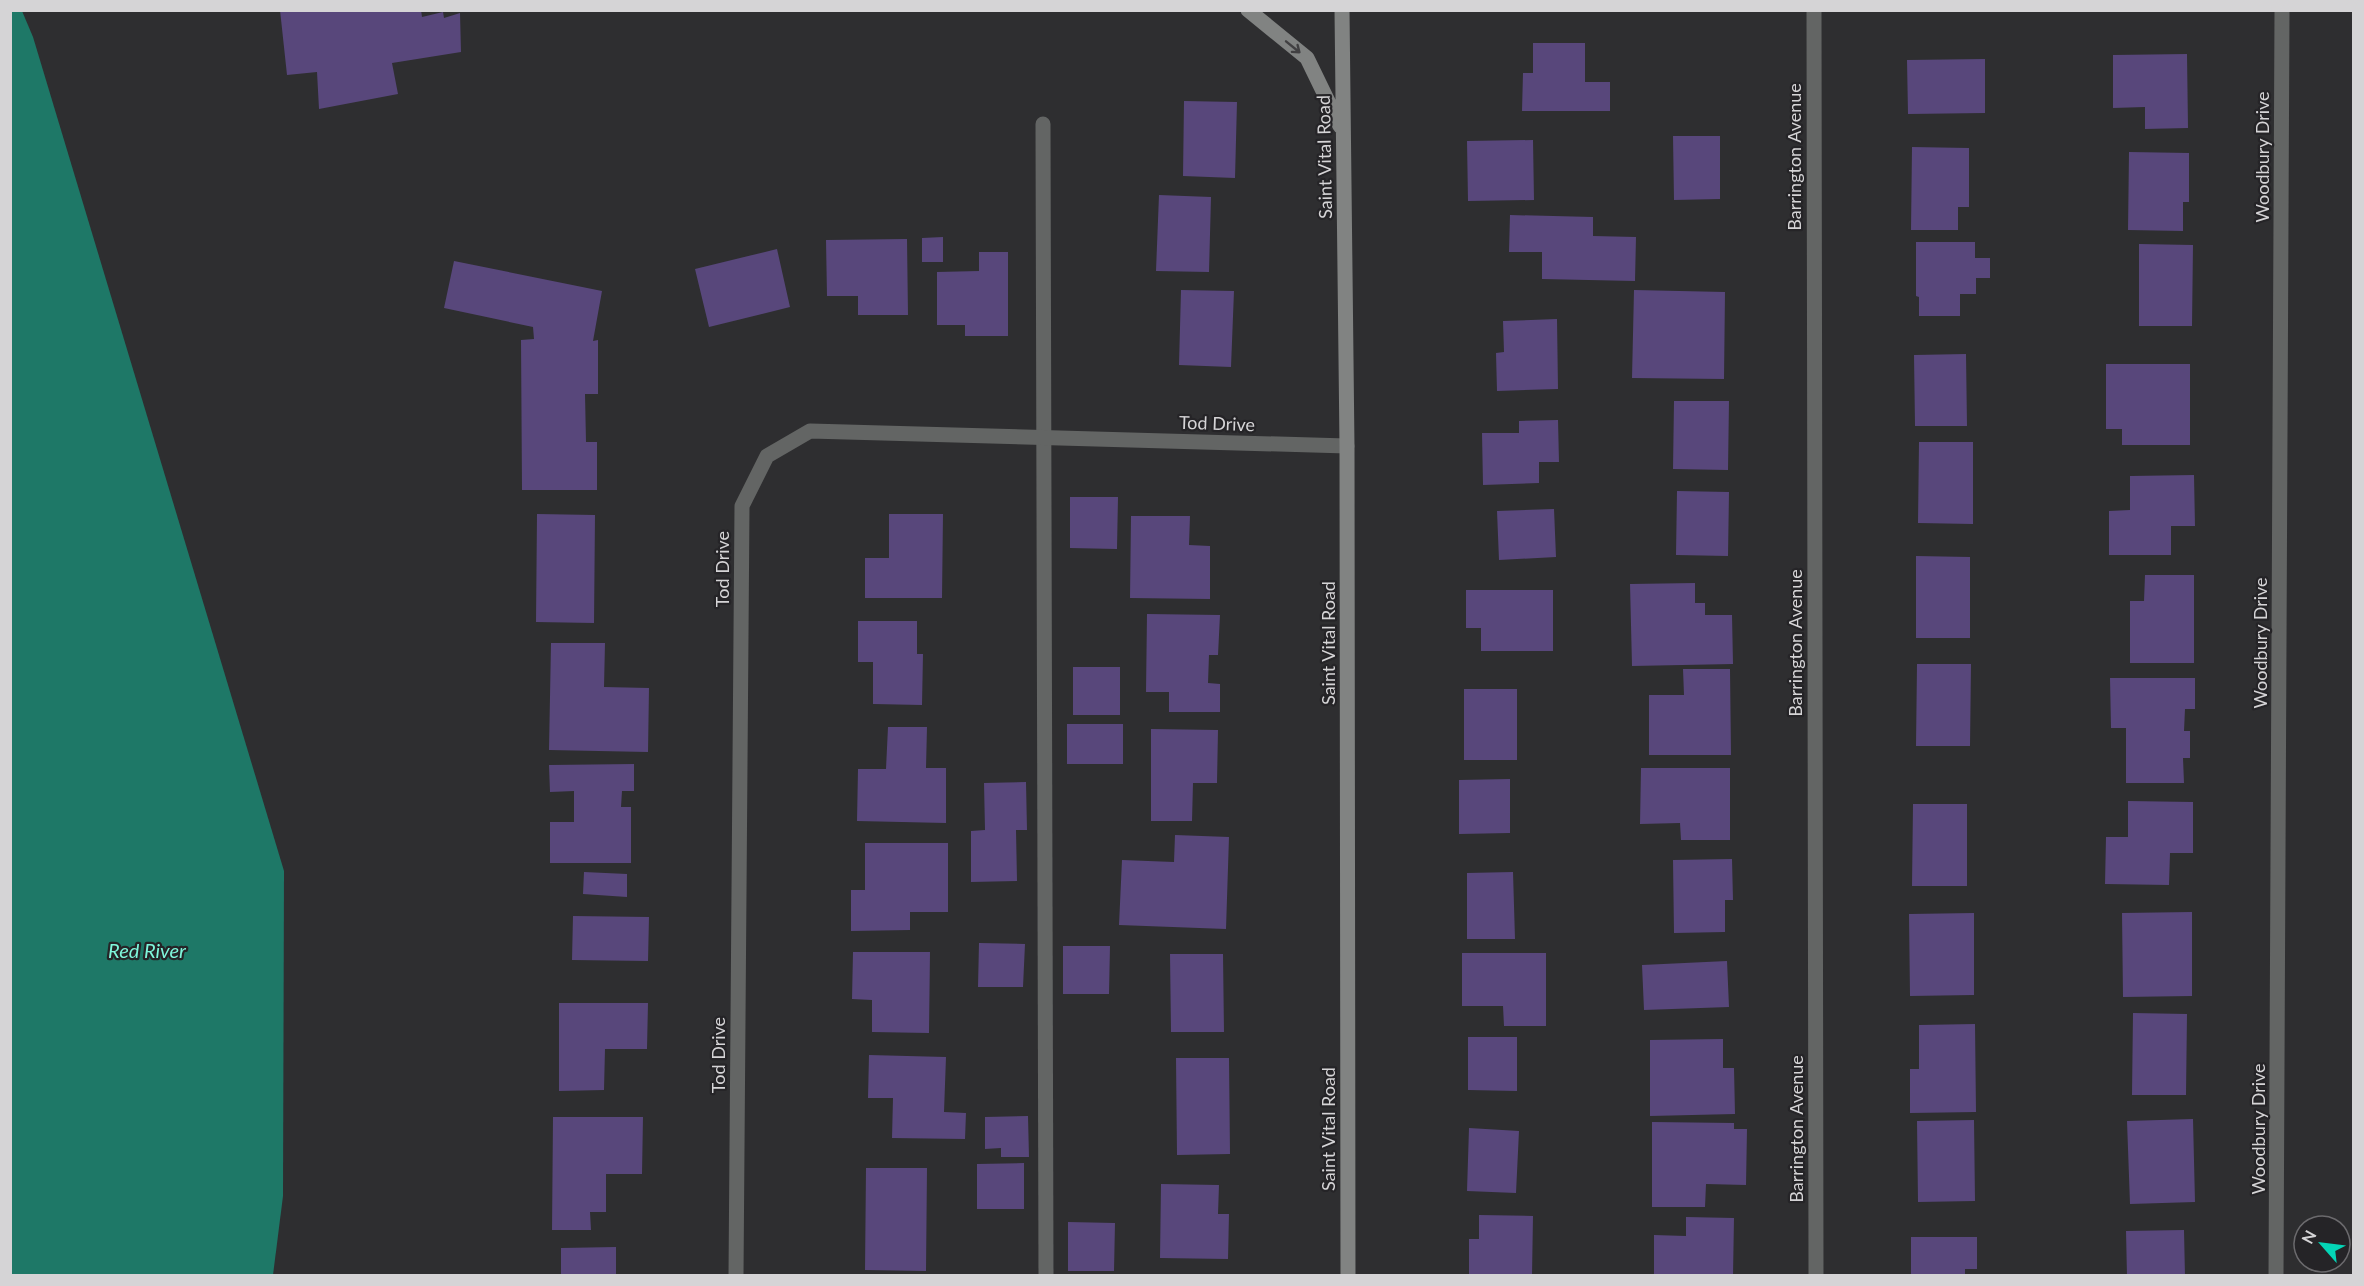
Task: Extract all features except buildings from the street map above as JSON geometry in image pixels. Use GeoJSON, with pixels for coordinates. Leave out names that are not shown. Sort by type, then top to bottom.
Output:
{"type":"FeatureCollection","features":[{"type":"Feature","properties":{"kind":"street"},"geometry":{"type":"LineString","coordinates":[[1248,10],[1307,58],[1343,132]]}},
{"type":"Feature","properties":{"kind":"street","name":"Saint Vital Road"},"geometry":{"type":"LineString","coordinates":[[1342,10],[1347,446],[1348,1275]]}},
{"type":"Feature","properties":{"kind":"street","name":"Barrington Avenue"},"geometry":{"type":"LineString","coordinates":[[1814,10],[1816,1275]]}},
{"type":"Feature","properties":{"kind":"street","name":"Woodbury Drive"},"geometry":{"type":"LineString","coordinates":[[2277,1275],[2282,10]]}},
{"type":"Feature","properties":{"kind":"street"},"geometry":{"type":"LineString","coordinates":[[1043,124],[1046,1275]]}},
{"type":"Feature","properties":{"kind":"street","name":"Tod Drive"},"geometry":{"type":"LineString","coordinates":[[736,1275],[742,506],[766,456],[810,431],[1347,446]]}},
{"type":"Feature","properties":{"kind":"water","name":"Red River"},"geometry":{"type":"Polygon","coordinates":[[[10,11],[22,11],[33,37],[284,871],[283,1196],[273,1275],[11,1275],[10,11]]]}}]}
